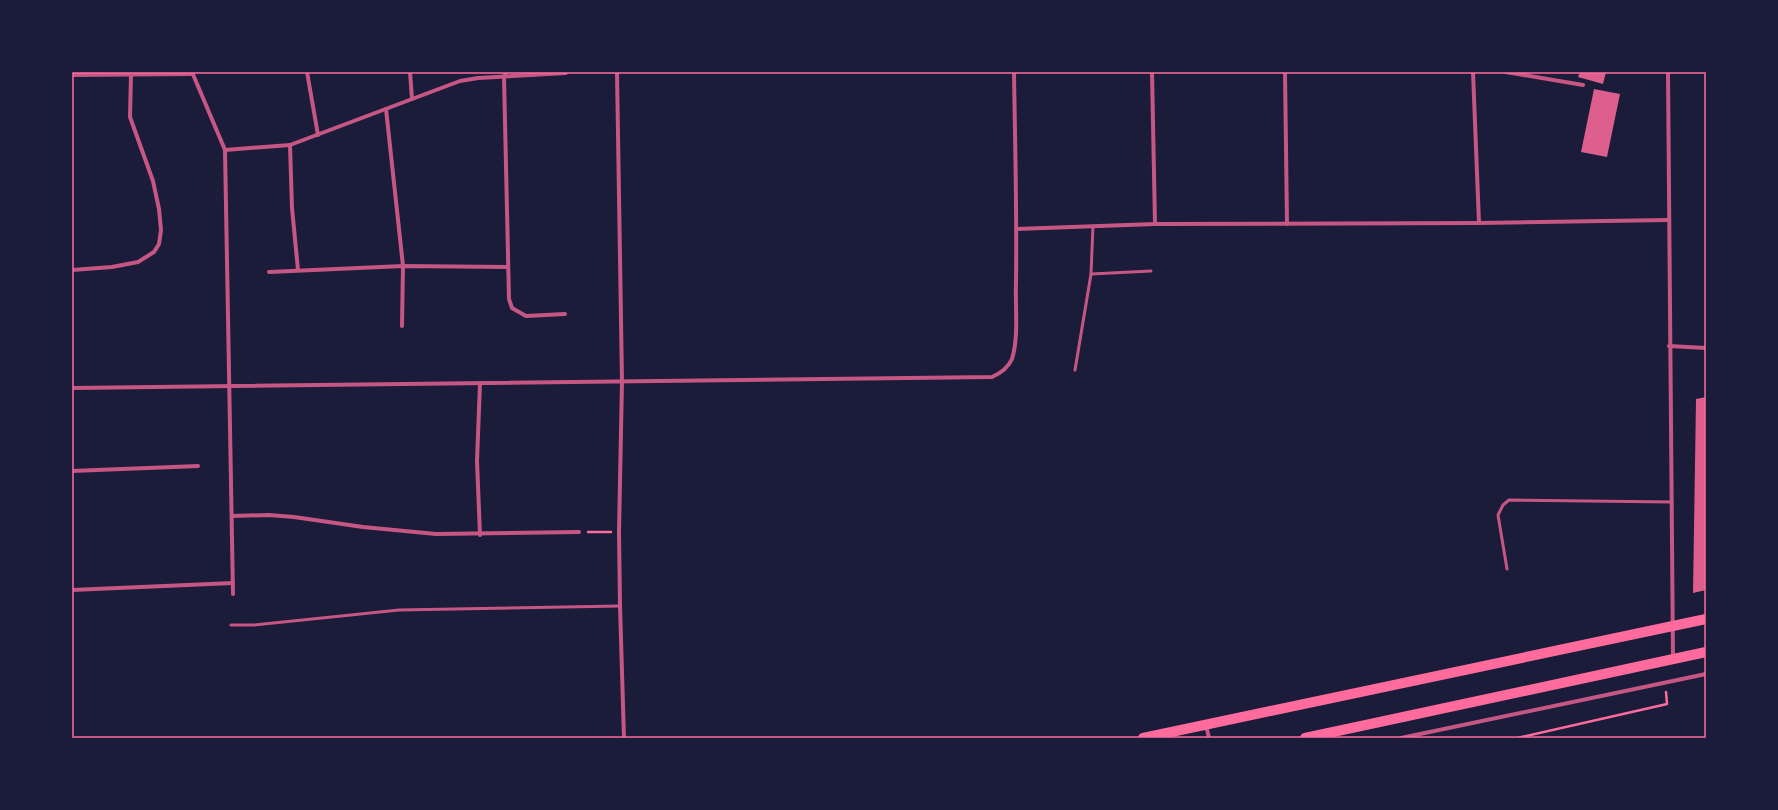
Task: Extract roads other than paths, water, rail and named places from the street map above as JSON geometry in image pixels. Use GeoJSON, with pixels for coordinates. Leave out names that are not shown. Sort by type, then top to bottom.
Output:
{"type":"FeatureCollection","features":[{"type":"Feature","properties":{"kind":"main road"},"geometry":{"type":"LineString","coordinates":[[1143,738],[1706,619]]}},
{"type":"Feature","properties":{"kind":"main road"},"geometry":{"type":"LineString","coordinates":[[1305,738],[1706,652]]}},
{"type":"Feature","properties":{"kind":"street"},"geometry":{"type":"LineString","coordinates":[[307,72],[318,135]]}},
{"type":"Feature","properties":{"kind":"street"},"geometry":{"type":"LineString","coordinates":[[410,72],[412,99]]}},
{"type":"Feature","properties":{"kind":"street"},"geometry":{"type":"LineString","coordinates":[[506,72],[504,77],[509,299],[512,308],[526,316],[565,314]]}},
{"type":"Feature","properties":{"kind":"street"},"geometry":{"type":"LineString","coordinates":[[617,72],[622,381],[619,532],[624,738]]}},
{"type":"Feature","properties":{"kind":"street"},"geometry":{"type":"LineString","coordinates":[[72,388],[992,377],[1007,367],[1011,360],[1015,339],[1016,229],[1014,72]]}},
{"type":"Feature","properties":{"kind":"street"},"geometry":{"type":"LineString","coordinates":[[1152,72],[1155,224]]}},
{"type":"Feature","properties":{"kind":"street"},"geometry":{"type":"LineString","coordinates":[[1284,72],[1287,224]]}},
{"type":"Feature","properties":{"kind":"street"},"geometry":{"type":"LineString","coordinates":[[1473,72],[1478,223]]}},
{"type":"Feature","properties":{"kind":"street"},"geometry":{"type":"LineString","coordinates":[[1506,72],[1583,85]]}},
{"type":"Feature","properties":{"kind":"street"},"geometry":{"type":"LineString","coordinates":[[1668,72],[1669,346],[1673,659]]}},
{"type":"Feature","properties":{"kind":"street"},"geometry":{"type":"LineString","coordinates":[[72,75],[82,73],[192,73],[225,150],[233,594]]}},
{"type":"Feature","properties":{"kind":"street"},"geometry":{"type":"LineString","coordinates":[[225,150],[290,144],[318,135],[460,81],[566,73]]}},
{"type":"Feature","properties":{"kind":"street"},"geometry":{"type":"LineString","coordinates":[[72,270],[112,267],[138,262],[154,252],[160,244],[161,230],[159,209],[153,181],[130,117],[131,74]]}},
{"type":"Feature","properties":{"kind":"street"},"geometry":{"type":"LineString","coordinates":[[386,109],[403,266],[402,326]]}},
{"type":"Feature","properties":{"kind":"street"},"geometry":{"type":"LineString","coordinates":[[290,144],[292,208],[298,270]]}},
{"type":"Feature","properties":{"kind":"street"},"geometry":{"type":"LineString","coordinates":[[1016,229],[1155,224],[1478,223],[1668,220]]}},
{"type":"Feature","properties":{"kind":"street"},"geometry":{"type":"LineString","coordinates":[[268,272],[403,266],[508,267]]}},
{"type":"Feature","properties":{"kind":"street"},"geometry":{"type":"LineString","coordinates":[[1669,346],[1706,348]]}},
{"type":"Feature","properties":{"kind":"street"},"geometry":{"type":"LineString","coordinates":[[480,383],[478,461],[480,535]]}},
{"type":"Feature","properties":{"kind":"street"},"geometry":{"type":"LineString","coordinates":[[72,471],[198,466]]}},
{"type":"Feature","properties":{"kind":"street"},"geometry":{"type":"LineString","coordinates":[[232,516],[269,515],[408,532],[480,535],[579,532]]}},
{"type":"Feature","properties":{"kind":"street"},"geometry":{"type":"LineString","coordinates":[[72,590],[233,583]]}},
{"type":"Feature","properties":{"kind":"street"},"geometry":{"type":"LineString","coordinates":[[1401,738],[1706,674]]}},
{"type":"Feature","properties":{"kind":"street"},"geometry":{"type":"LineString","coordinates":[[1206,724],[1209,738]]}},
{"type":"Feature","properties":{"kind":"lane"},"geometry":{"type":"LineString","coordinates":[[1075,370],[1091,274],[1093,226]]}},
{"type":"Feature","properties":{"kind":"lane"},"geometry":{"type":"LineString","coordinates":[[1091,274],[1151,271]]}},
{"type":"Feature","properties":{"kind":"lane"},"geometry":{"type":"LineString","coordinates":[[1507,569],[1498,515],[1502,506],[1509,500],[1672,502]]}},
{"type":"Feature","properties":{"kind":"lane"},"geometry":{"type":"LineString","coordinates":[[231,625],[253,625],[398,610],[620,606]]}}]}
